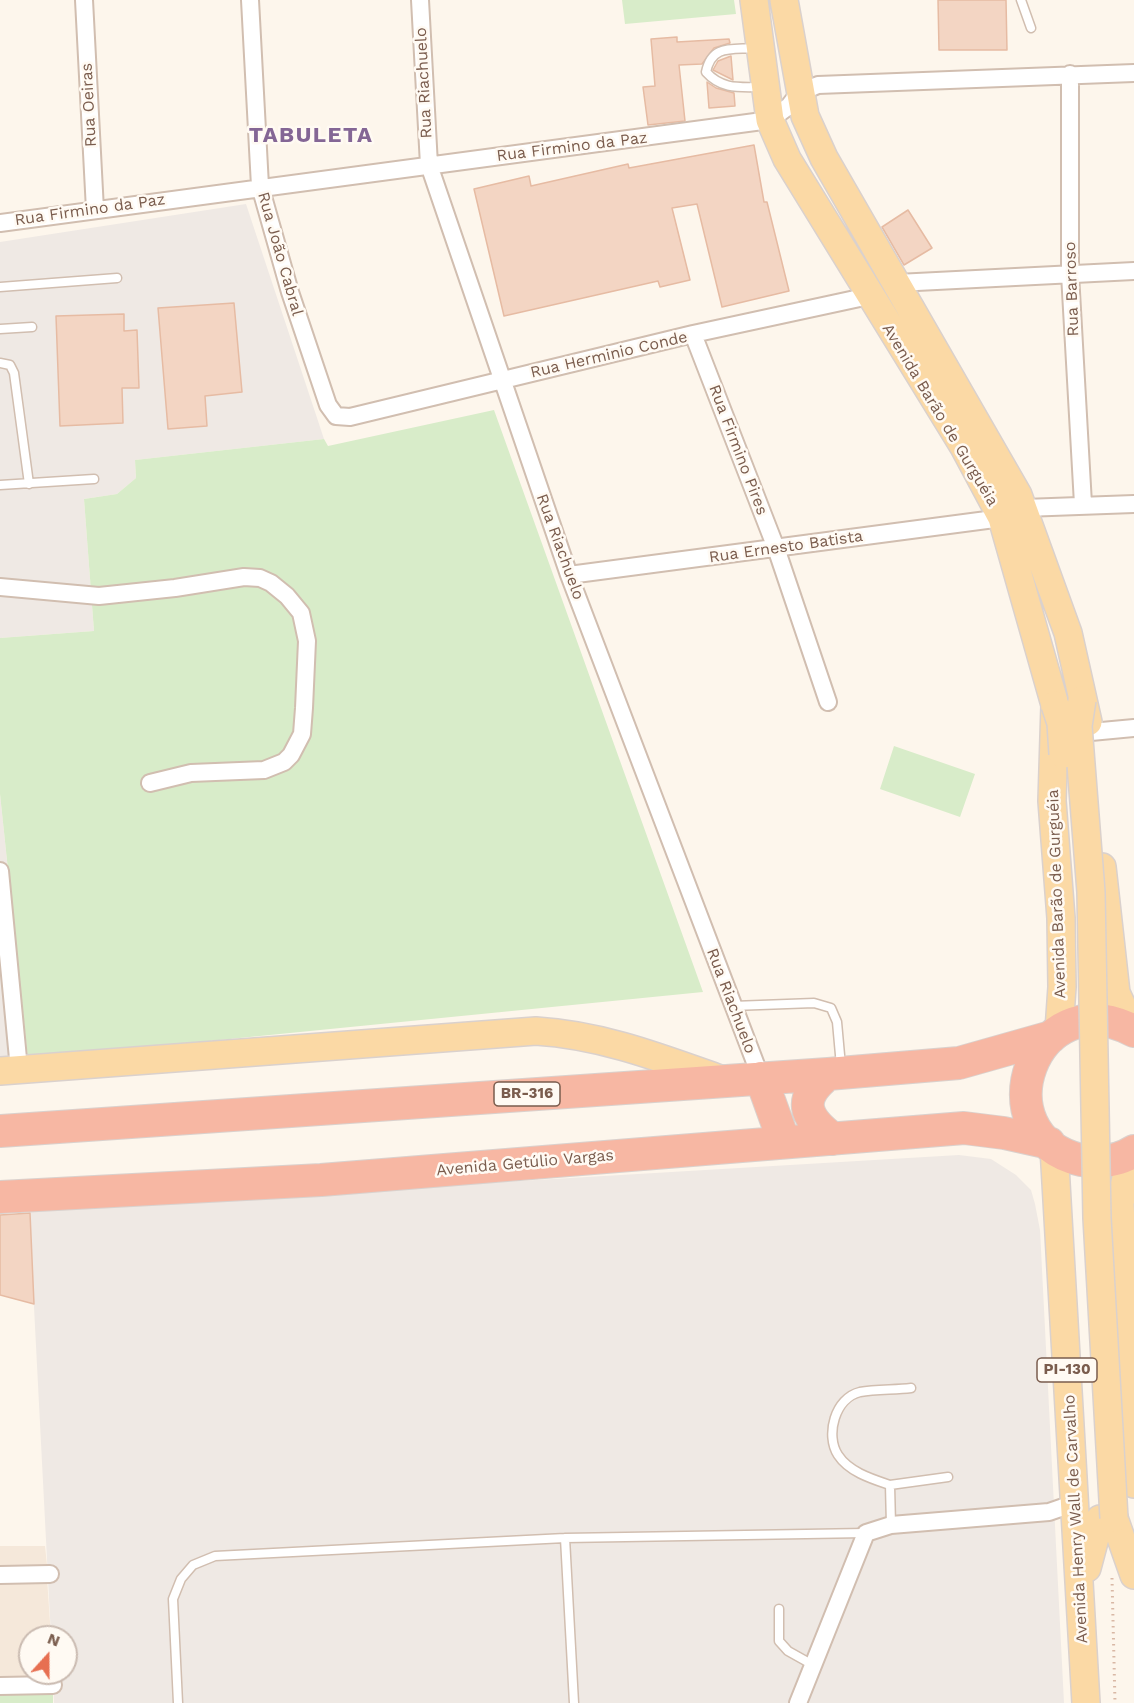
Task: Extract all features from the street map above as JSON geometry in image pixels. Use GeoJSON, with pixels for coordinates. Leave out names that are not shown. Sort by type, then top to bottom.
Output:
{"type":"FeatureCollection","features":[{"type":"Feature","properties":{"kind":"highway","name":"BR-316"},"geometry":{"type":"LineString","coordinates":[[0,1131],[835,1074],[959,1063],[1048,1041],[1071,1024],[1096,1020],[1122,1025],[1134,1031]]}},
{"type":"Feature","properties":{"kind":"highway"},"geometry":{"type":"LineString","coordinates":[[1048,1041],[1026,1079],[1026,1102],[1033,1124],[1051,1145]]}},
{"type":"Feature","properties":{"kind":"highway"},"geometry":{"type":"LineString","coordinates":[[832,1139],[814,1124],[807,1106],[811,1089],[835,1074]]}},
{"type":"Feature","properties":{"kind":"highway"},"geometry":{"type":"LineString","coordinates":[[761,1078],[784,1142]]}},
{"type":"Feature","properties":{"kind":"highway","name":"Avenida Getúlio Vargas"},"geometry":{"type":"LineString","coordinates":[[0,1197],[321,1180],[964,1128],[1004,1133],[1051,1145],[1071,1157],[1092,1162],[1112,1160],[1133,1152]]}},
{"type":"Feature","properties":{"kind":"main road","name":"Avenida Barão de Gurguéia"},"geometry":{"type":"LineString","coordinates":[[754,0],[770,120],[787,159],[869,296],[964,447],[1013,513],[1055,705],[1052,801],[1061,918],[1062,987],[1048,1041]]}},
{"type":"Feature","properties":{"kind":"main road","name":"Avenida Barão de Gurguéia"},"geometry":{"type":"LineString","coordinates":[[784,0],[800,93],[809,127],[824,158],[897,283],[1013,513],[1068,633],[1091,732],[1111,971],[1116,993],[1134,1031]]}},
{"type":"Feature","properties":{"kind":"main road"},"geometry":{"type":"LineString","coordinates":[[1080,1592],[1107,1518],[1097,1218],[1091,892],[1077,726],[1082,700]]}},
{"type":"Feature","properties":{"kind":"main road"},"geometry":{"type":"LineString","coordinates":[[1055,705],[1061,723],[1075,885],[1082,1153],[1107,1518],[1123,1571]]}},
{"type":"Feature","properties":{"kind":"main road"},"geometry":{"type":"LineString","coordinates":[[10,1070],[536,1031],[581,1035],[620,1044],[724,1080]]}},
{"type":"Feature","properties":{"kind":"main road","name":"Avenida Henry Wall de Carvalho"},"geometry":{"type":"LineString","coordinates":[[1051,1145],[1086,1703]]}},
{"type":"Feature","properties":{"kind":"main road"},"geometry":{"type":"LineString","coordinates":[[1133,1152],[1120,1203],[1134,1484]]}},
{"type":"Feature","properties":{"kind":"street","name":"Rua Oeiras"},"geometry":{"type":"LineString","coordinates":[[84,0],[95,210]]}},
{"type":"Feature","properties":{"kind":"street","name":"Rua João Cabral"},"geometry":{"type":"LineString","coordinates":[[250,0],[260,186],[290,292],[328,405],[336,416],[350,417]]}},
{"type":"Feature","properties":{"kind":"street","name":"Rua Riachuelo"},"geometry":{"type":"LineString","coordinates":[[420,0],[429,165],[569,575],[761,1078]]}},
{"type":"Feature","properties":{"kind":"street"},"geometry":{"type":"LineString","coordinates":[[770,120],[789,106],[800,93],[818,86],[1134,73]]}},
{"type":"Feature","properties":{"kind":"street","name":"Rua Barroso"},"geometry":{"type":"LineString","coordinates":[[1070,74],[1070,274],[1083,504]]}},
{"type":"Feature","properties":{"kind":"street","name":"Rua Firmino da Paz"},"geometry":{"type":"LineString","coordinates":[[0,223],[260,186],[770,120]]}},
{"type":"Feature","properties":{"kind":"street"},"geometry":{"type":"LineString","coordinates":[[897,283],[1134,271]]}},
{"type":"Feature","properties":{"kind":"street","name":"Rua Herminio Conde"},"geometry":{"type":"LineString","coordinates":[[350,417],[693,334],[869,296]]}},
{"type":"Feature","properties":{"kind":"street","name":"Rua Firmino Pires"},"geometry":{"type":"LineString","coordinates":[[693,334],[776,548],[828,702]]}},
{"type":"Feature","properties":{"kind":"street","name":"Rua Ernesto Batista"},"geometry":{"type":"LineString","coordinates":[[569,575],[1083,504],[1134,504]]}},
{"type":"Feature","properties":{"kind":"street"},"geometry":{"type":"LineString","coordinates":[[0,587],[99,596],[176,588],[243,577],[260,578],[271,583],[287,596],[301,614],[307,641],[304,708],[302,734],[291,755],[284,762],[264,770],[191,772],[150,783]]}},
{"type":"Feature","properties":{"kind":"street"},"geometry":{"type":"LineString","coordinates":[[1091,732],[1134,728]]}},
{"type":"Feature","properties":{"kind":"street"},"geometry":{"type":"LineString","coordinates":[[0,871],[10,1070]]}},
{"type":"Feature","properties":{"kind":"street"},"geometry":{"type":"LineString","coordinates":[[798,1703],[866,1533],[891,1525],[1049,1512],[1075,1503]]}},
{"type":"Feature","properties":{"kind":"street"},"geometry":{"type":"LineString","coordinates":[[0,1575],[50,1574]]}},
{"type":"Feature","properties":{"kind":"street"},"geometry":{"type":"LineString","coordinates":[[0,1686],[26,1685]]}},
{"type":"Feature","properties":{"kind":"lane"},"geometry":{"type":"LineString","coordinates":[[784,0],[790,0]]}},
{"type":"Feature","properties":{"kind":"lane"},"geometry":{"type":"LineString","coordinates":[[1021,0],[1031,28]]}},
{"type":"Feature","properties":{"kind":"lane"},"geometry":{"type":"LineString","coordinates":[[759,47],[718,51],[709,60],[706,72],[716,83],[732,87],[766,87]]}},
{"type":"Feature","properties":{"kind":"lane"},"geometry":{"type":"LineString","coordinates":[[0,288],[117,278]]}},
{"type":"Feature","properties":{"kind":"lane"},"geometry":{"type":"LineString","coordinates":[[0,329],[32,327]]}},
{"type":"Feature","properties":{"kind":"lane"},"geometry":{"type":"LineString","coordinates":[[0,363],[10,365],[14,373],[29,484]]}},
{"type":"Feature","properties":{"kind":"lane"},"geometry":{"type":"LineString","coordinates":[[0,485],[94,479]]}},
{"type":"Feature","properties":{"kind":"lane"},"geometry":{"type":"LineString","coordinates":[[732,1006],[814,1003],[831,1008],[837,1022],[835,1074]]}},
{"type":"Feature","properties":{"kind":"lane"},"geometry":{"type":"LineString","coordinates":[[911,1389],[857,1393],[838,1409],[832,1432],[838,1455],[857,1473],[890,1485],[948,1477]]}},
{"type":"Feature","properties":{"kind":"lane"},"geometry":{"type":"LineString","coordinates":[[890,1485],[891,1525]]}},
{"type":"Feature","properties":{"kind":"lane"},"geometry":{"type":"LineString","coordinates":[[178,1703],[173,1599],[184,1575],[193,1565],[207,1558],[565,1538],[866,1533]]}},
{"type":"Feature","properties":{"kind":"lane"},"geometry":{"type":"LineString","coordinates":[[565,1538],[574,1703]]}},
{"type":"Feature","properties":{"kind":"lane"},"geometry":{"type":"LineString","coordinates":[[779,1609],[779,1641],[788,1651],[813,1665]]}},
{"type":"Feature","properties":{"kind":"path"},"geometry":{"type":"LineString","coordinates":[[1114,1703],[1123,1571]]}},
{"type":"Feature","properties":{"kind":"shaded area"},"geometry":{"type":"Polygon","coordinates":[[[246,204],[324,439],[135,460],[136,478],[117,494],[84,499],[94,631],[0,638],[0,242],[246,204]]]}},
{"type":"Feature","properties":{"kind":"shaded area"},"geometry":{"type":"Polygon","coordinates":[[[0,794],[28,1059],[0,1061],[0,794]]]}},
{"type":"Feature","properties":{"kind":"shaded area"},"geometry":{"type":"Polygon","coordinates":[[[959,1155],[991,1159],[1016,1175],[1031,1190],[1040,1230],[1064,1703],[54,1703],[53,1685],[78,1685],[78,1625],[50,1625],[29,1210],[959,1155]]]}},
{"type":"Feature","properties":{"kind":"shaded area"},"geometry":{"type":"Polygon","coordinates":[[[0,1546],[45,1546],[47,1565],[0,1567],[0,1546]]]}},
{"type":"Feature","properties":{"kind":"shaded area"},"geometry":{"type":"Polygon","coordinates":[[[47,1578],[50,1625],[18,1625],[18,1682],[0,1680],[0,1579],[47,1578]]]}},
{"type":"Feature","properties":{"kind":"green space"},"geometry":{"type":"Polygon","coordinates":[[[622,0],[734,0],[736,14],[625,24],[622,0]]]}},
{"type":"Feature","properties":{"kind":"green space"},"geometry":{"type":"Polygon","coordinates":[[[494,410],[703,992],[28,1059],[0,794],[0,638],[94,631],[84,499],[117,494],[136,478],[135,460],[324,439],[328,446],[494,410]]]}},
{"type":"Feature","properties":{"kind":"green space"},"geometry":{"type":"Polygon","coordinates":[[[894,746],[975,774],[960,817],[880,789],[894,746]]]}},
{"type":"Feature","properties":{"kind":"green space"},"geometry":{"type":"Polygon","coordinates":[[[0,1687],[53,1689],[53,1703],[0,1703],[0,1687]]]}},
{"type":"Feature","properties":{"kind":"building"},"geometry":{"type":"Polygon","coordinates":[[[938,0],[1006,0],[1007,50],[939,50],[938,0]]]}},
{"type":"Feature","properties":{"kind":"building"},"geometry":{"type":"Polygon","coordinates":[[[677,37],[677,42],[729,39],[730,43],[714,48],[702,64],[679,65],[685,121],[648,125],[643,87],[655,86],[651,39],[677,37]]]}},
{"type":"Feature","properties":{"kind":"building"},"geometry":{"type":"Polygon","coordinates":[[[731,56],[733,80],[713,70],[718,61],[731,56]]]}},
{"type":"Feature","properties":{"kind":"building"},"geometry":{"type":"Polygon","coordinates":[[[707,82],[716,88],[734,93],[735,106],[709,108],[707,82]]]}},
{"type":"Feature","properties":{"kind":"building"},"geometry":{"type":"Polygon","coordinates":[[[754,145],[764,202],[767,202],[789,291],[722,307],[697,204],[672,208],[690,280],[660,287],[658,281],[504,316],[474,189],[529,176],[531,186],[628,164],[629,168],[754,145]]]}},
{"type":"Feature","properties":{"kind":"building"},"geometry":{"type":"Polygon","coordinates":[[[908,210],[932,248],[904,265],[882,227],[908,210]]]}},
{"type":"Feature","properties":{"kind":"building"},"geometry":{"type":"Polygon","coordinates":[[[234,303],[242,392],[205,396],[207,426],[168,429],[158,308],[234,303]]]}},
{"type":"Feature","properties":{"kind":"building"},"geometry":{"type":"Polygon","coordinates":[[[124,314],[124,331],[137,330],[139,388],[122,388],[123,423],[60,426],[56,316],[124,314]]]}},
{"type":"Feature","properties":{"kind":"building"},"geometry":{"type":"Polygon","coordinates":[[[30,1213],[34,1304],[0,1295],[0,1215],[30,1213]]]}},
{"type":"Feature","properties":{"kind":"district","name":"TABULETA"},"geometry":{"type":"Point","coordinates":[311,136]}}]}
